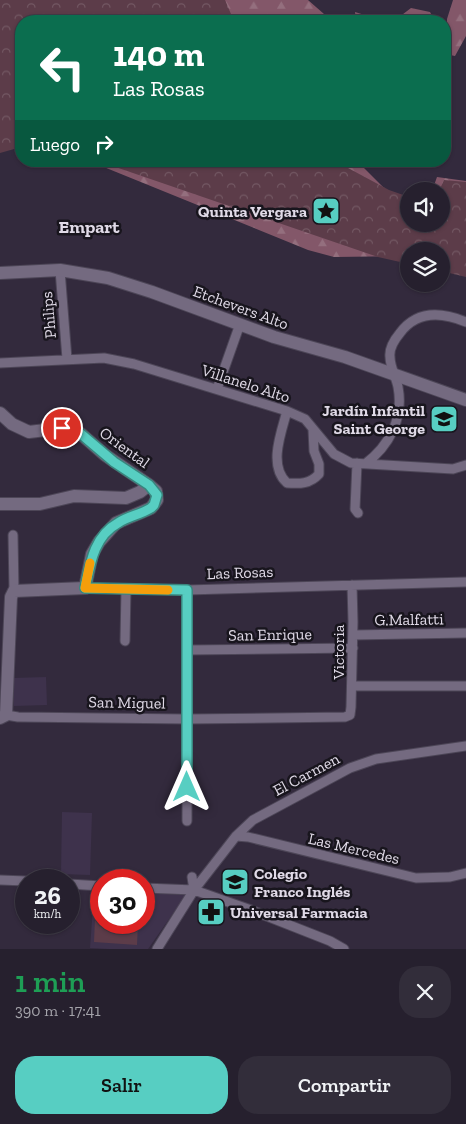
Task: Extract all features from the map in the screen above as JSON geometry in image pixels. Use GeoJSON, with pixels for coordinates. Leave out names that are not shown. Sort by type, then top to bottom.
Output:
{"type":"FeatureCollection","features":[{"type":"Feature","properties":{"kind":"street","name":"Etchevers Alto"},"geometry":{"type":"LineString","coordinates":[[0,273],[60,270],[108,278],[294,343],[345,357],[466,400]]}},
{"type":"Feature","properties":{"kind":"street","name":"Philips"},"geometry":{"type":"LineString","coordinates":[[60,270],[67,359]]}},
{"type":"Feature","properties":{"kind":"street"},"geometry":{"type":"LineString","coordinates":[[358,513],[355,509],[361,464],[378,455],[394,430],[399,414],[398,387],[390,357],[395,339],[404,327],[416,318],[430,315],[445,315],[466,322]]}},
{"type":"Feature","properties":{"kind":"street"},"geometry":{"type":"LineString","coordinates":[[217,389],[240,324]]}},
{"type":"Feature","properties":{"kind":"street","name":"Villanelo Alto"},"geometry":{"type":"LineString","coordinates":[[0,363],[104,358],[134,364],[287,411],[305,419],[334,454],[351,463],[453,468],[466,465]]}},
{"type":"Feature","properties":{"kind":"street"},"geometry":{"type":"LineString","coordinates":[[287,411],[278,444],[278,468],[281,477],[287,483],[307,482],[314,480],[319,474],[319,464],[314,451],[313,430]]}},
{"type":"Feature","properties":{"kind":"street","name":"Oriental"},"geometry":{"type":"LineString","coordinates":[[0,413],[12,424],[30,432],[62,428],[81,434],[114,462],[149,485]]}},
{"type":"Feature","properties":{"kind":"street"},"geometry":{"type":"LineString","coordinates":[[0,504],[40,504],[74,496],[126,498],[140,492],[149,485],[157,495],[154,505],[145,512],[116,523],[107,532],[92,554],[85,588]]}},
{"type":"Feature","properties":{"kind":"street"},"geometry":{"type":"LineString","coordinates":[[3,716],[6,612],[14,591],[13,535]]}},
{"type":"Feature","properties":{"kind":"street","name":"Las Rosas"},"geometry":{"type":"LineString","coordinates":[[14,591],[85,588],[187,590],[466,582]]}},
{"type":"Feature","properties":{"kind":"street","name":"Victoria"},"geometry":{"type":"LineString","coordinates":[[344,717],[350,715],[352,686],[352,585]]}},
{"type":"Feature","properties":{"kind":"street"},"geometry":{"type":"LineString","coordinates":[[125,641],[126,589]]}},
{"type":"Feature","properties":{"kind":"street"},"geometry":{"type":"LineString","coordinates":[[187,590],[187,821]]}},
{"type":"Feature","properties":{"kind":"street","name":"G.Malfatti"},"geometry":{"type":"LineString","coordinates":[[353,635],[466,633]]}},
{"type":"Feature","properties":{"kind":"street","name":"San Enrique"},"geometry":{"type":"LineString","coordinates":[[187,650],[353,648]]}},
{"type":"Feature","properties":{"kind":"street"},"geometry":{"type":"LineString","coordinates":[[352,686],[466,686]]}},
{"type":"Feature","properties":{"kind":"street","name":"San Miguel"},"geometry":{"type":"LineString","coordinates":[[3,716],[18,718],[187,719],[344,717]]}},
{"type":"Feature","properties":{"kind":"street","name":"El Carmen"},"geometry":{"type":"LineString","coordinates":[[157,949],[194,890],[236,836],[253,820],[350,768],[376,759],[466,746]]}},
{"type":"Feature","properties":{"kind":"street","name":"Las Mercedes"},"geometry":{"type":"LineString","coordinates":[[236,836],[416,878],[450,877],[466,873]]}},
{"type":"Feature","properties":{"kind":"street"},"geometry":{"type":"LineString","coordinates":[[192,877],[194,890]]}},
{"type":"Feature","properties":{"kind":"street"},"geometry":{"type":"LineString","coordinates":[[0,880],[15,881]]}},
{"type":"Feature","properties":{"kind":"street"},"geometry":{"type":"LineString","coordinates":[[155,888],[194,890],[330,941],[344,949]]}},
{"type":"Feature","properties":{"kind":"shaded area"},"geometry":{"type":"Polygon","coordinates":[[[46,677],[47,705],[14,706],[13,678],[46,677]]]}},
{"type":"Feature","properties":{"kind":"shaded area"},"geometry":{"type":"Polygon","coordinates":[[[62,812],[92,813],[90,875],[80,875],[80,869],[61,869],[62,812]]]}},
{"type":"Feature","properties":{"kind":"shaded area"},"geometry":{"type":"Polygon","coordinates":[[[155,894],[186,895],[148,949],[90,948],[91,934],[155,934],[155,894]]]}},
{"type":"Feature","properties":{"kind":"green space"},"geometry":{"type":"Polygon","coordinates":[[[0,0],[308,0],[325,15],[15,15],[0,0]]]}},
{"type":"Feature","properties":{"kind":"green space"},"geometry":{"type":"Polygon","coordinates":[[[0,0],[225,0],[231,15],[15,15],[15,149],[0,153],[0,0]]]}},
{"type":"Feature","properties":{"kind":"green space"},"geometry":{"type":"Polygon","coordinates":[[[453,0],[466,0],[466,36],[455,56],[451,55],[451,15],[448,15],[453,0]]]}},
{"type":"Feature","properties":{"kind":"green space"},"geometry":{"type":"Polygon","coordinates":[[[411,8],[430,12],[432,15],[402,15],[411,8]]]}},
{"type":"Feature","properties":{"kind":"green space","name":"Quinta Vergara"},"geometry":{"type":"Polygon","coordinates":[[[104,167],[363,167],[388,192],[400,210],[400,232],[450,232],[450,182],[435,182],[437,177],[466,181],[466,268],[450,257],[450,242],[400,242],[400,256],[334,257],[308,250],[104,167]]]}},
{"type":"Feature","properties":{"kind":"green space","name":"Quinta Vergara"},"geometry":{"type":"Polygon","coordinates":[[[116,167],[346,167],[400,194],[400,232],[450,232],[450,182],[443,182],[444,180],[466,182],[466,277],[450,273],[450,242],[400,242],[400,262],[378,257],[116,167]]]}},
{"type":"Feature","properties":{"kind":"green space"},"geometry":{"type":"Polygon","coordinates":[[[94,934],[138,934],[137,945],[94,942],[94,934]]]}},
{"type":"Feature","properties":{"kind":"slow traffic"},"geometry":{"type":"LineString","coordinates":[[90,563],[85,588],[168,590]]}},
{"type":"Feature","properties":{"kind":"place","name":"Quinta Vergara"},"geometry":{"type":"Point","coordinates":[326,211]}},
{"type":"Feature","properties":{"kind":"place","name":"Jardín Infantil Saint George"},"geometry":{"type":"Point","coordinates":[444,419]}},
{"type":"Feature","properties":{"kind":"place","name":"Colegio Franco Inglés"},"geometry":{"type":"Point","coordinates":[235,882]}},
{"type":"Feature","properties":{"kind":"place","name":"Universal Farmacia"},"geometry":{"type":"Point","coordinates":[211,912]}},
{"type":"Feature","properties":{"kind":"district","name":"Empart"},"geometry":{"type":"Point","coordinates":[89,227]}},
{"type":"Feature","properties":{"kind":"route"},"geometry":{"type":"LineString","coordinates":[[62,428],[81,434],[114,462],[136,475],[156,492],[157,500],[151,508],[116,523],[99,542],[92,554],[85,588],[187,590],[187,787]]}}]}
